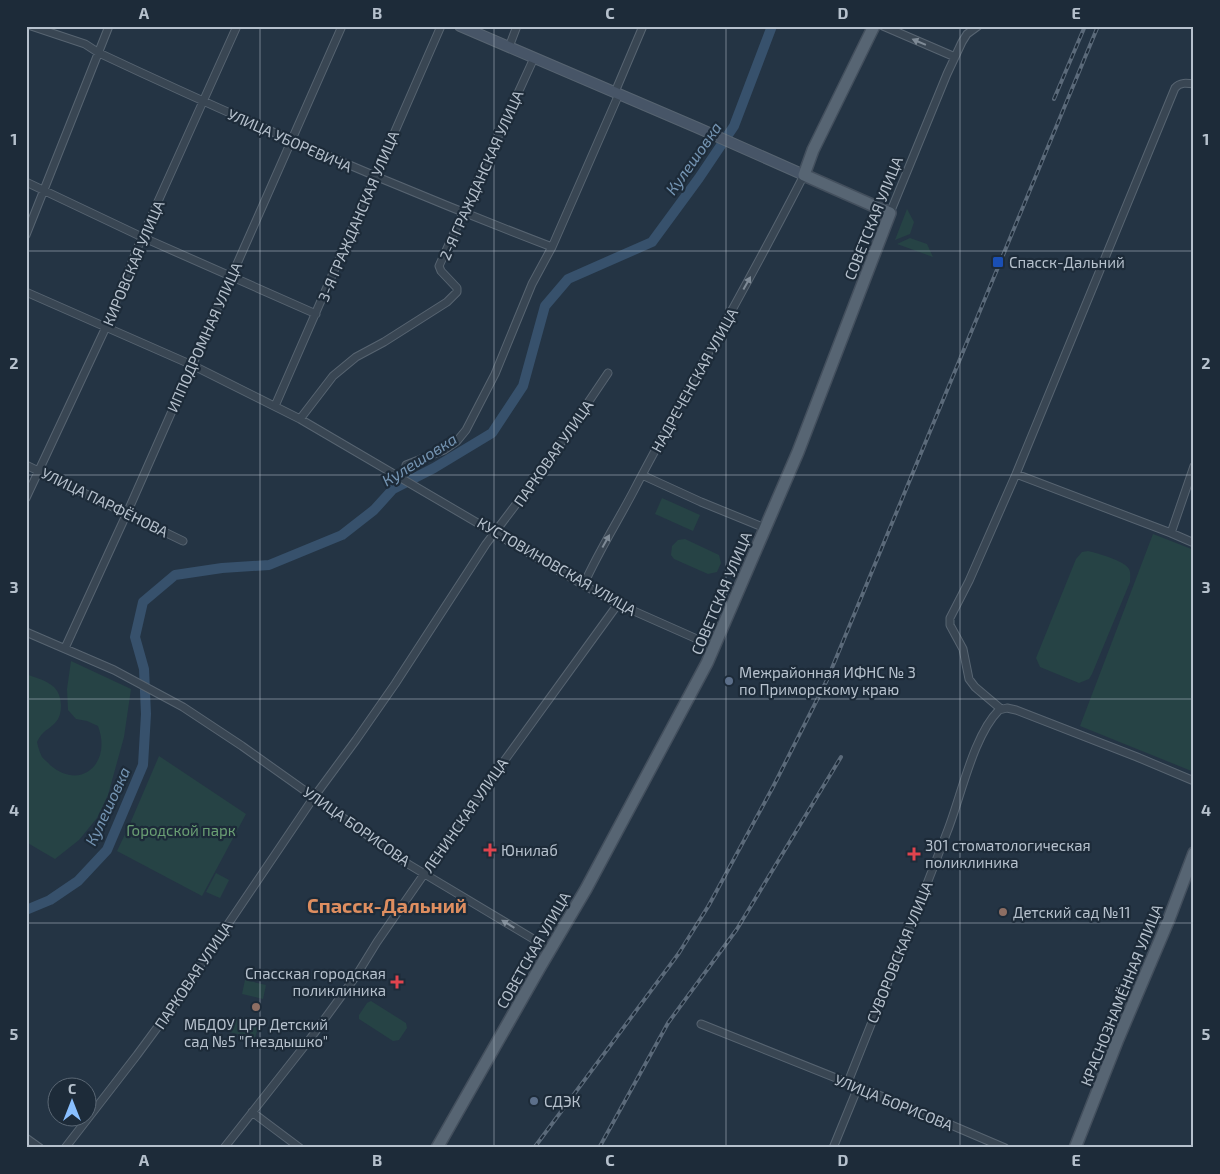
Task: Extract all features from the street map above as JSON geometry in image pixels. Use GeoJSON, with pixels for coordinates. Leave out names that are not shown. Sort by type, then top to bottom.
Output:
{"type":"FeatureCollection","features":[{"type":"Feature","properties":{"kind":"main road"},"geometry":{"type":"LineString","coordinates":[[460,26],[890,213]]}},
{"type":"Feature","properties":{"kind":"main road"},"geometry":{"type":"LineString","coordinates":[[804,175],[813,150],[874,26]]}},
{"type":"Feature","properties":{"kind":"main road","name":"СОВЕТСКАЯ УЛИЦА"},"geometry":{"type":"LineString","coordinates":[[437,1148],[586,889],[715,647],[798,452],[890,213]]}},
{"type":"Feature","properties":{"kind":"main road","name":"КРАСНОЗНАМЁННАЯ УЛИЦА"},"geometry":{"type":"LineString","coordinates":[[1075,1148],[1194,853]]}},
{"type":"Feature","properties":{"kind":"street","name":"УЛИЦА УБОРЕВИЧА"},"geometry":{"type":"LineString","coordinates":[[31,26],[85,44],[99,53],[203,102],[375,177],[552,247]]}},
{"type":"Feature","properties":{"kind":"street"},"geometry":{"type":"LineString","coordinates":[[26,235],[109,26]]}},
{"type":"Feature","properties":{"kind":"street","name":"КИРОВСКАЯ УЛИЦА"},"geometry":{"type":"LineString","coordinates":[[26,498],[106,327],[142,237],[237,26]]}},
{"type":"Feature","properties":{"kind":"street","name":"ИППОДРОМНАЯ УЛИЦА"},"geometry":{"type":"LineString","coordinates":[[65,648],[127,513],[342,26]]}},
{"type":"Feature","properties":{"kind":"street","name":"3-Я ГРАЖДАНСКАЯ УЛИЦА"},"geometry":{"type":"LineString","coordinates":[[275,406],[441,26]]}},
{"type":"Feature","properties":{"kind":"street"},"geometry":{"type":"LineString","coordinates":[[509,47],[518,26]]}},
{"type":"Feature","properties":{"kind":"street"},"geometry":{"type":"LineString","coordinates":[[406,465],[444,450],[464,434],[496,374],[532,284],[552,247],[643,26]]}},
{"type":"Feature","properties":{"kind":"street"},"geometry":{"type":"LineString","coordinates":[[883,26],[955,57]]}},
{"type":"Feature","properties":{"kind":"street","name":"СОВЕТСКАЯ УЛИЦА"},"geometry":{"type":"LineString","coordinates":[[890,213],[955,57],[967,34],[978,26]]}},
{"type":"Feature","properties":{"kind":"street","name":"2-Я ГРАЖДАНСКАЯ УЛИЦА"},"geometry":{"type":"LineString","coordinates":[[300,419],[329,380],[356,357],[384,342],[458,292],[457,288],[441,271],[439,266],[534,58]]}},
{"type":"Feature","properties":{"kind":"street"},"geometry":{"type":"LineString","coordinates":[[1194,84],[1182,83],[1175,88],[1016,474],[969,581],[950,618],[950,625],[963,649],[969,679],[975,687],[1001,709],[1016,710],[1137,756],[1194,781]]}},
{"type":"Feature","properties":{"kind":"street","name":"НАДРЕЧЕНСКАЯ УЛИЦА"},"geometry":{"type":"LineString","coordinates":[[584,584],[804,175]]}},
{"type":"Feature","properties":{"kind":"street"},"geometry":{"type":"LineString","coordinates":[[26,182],[142,237],[316,314]]}},
{"type":"Feature","properties":{"kind":"street"},"geometry":{"type":"LineString","coordinates":[[26,292],[192,365],[300,419]]}},
{"type":"Feature","properties":{"kind":"street","name":"ПАРКОВАЯ УЛИЦА"},"geometry":{"type":"LineString","coordinates":[[65,1148],[138,1055],[168,1013],[314,797],[395,684],[472,564],[548,462],[608,374]]}},
{"type":"Feature","properties":{"kind":"street","name":"КУСТОВИНОВСКАЯ УЛИЦА"},"geometry":{"type":"LineString","coordinates":[[300,419],[618,604],[715,647]]}},
{"type":"Feature","properties":{"kind":"street","name":"УЛИЦА ПАРФЁНОВА"},"geometry":{"type":"LineString","coordinates":[[26,465],[183,541]]}},
{"type":"Feature","properties":{"kind":"street"},"geometry":{"type":"LineString","coordinates":[[1171,533],[1194,466]]}},
{"type":"Feature","properties":{"kind":"street"},"geometry":{"type":"LineString","coordinates":[[1016,474],[1194,543]]}},
{"type":"Feature","properties":{"kind":"street"},"geometry":{"type":"LineString","coordinates":[[642,475],[765,528]]}},
{"type":"Feature","properties":{"kind":"street","name":"ЛЕНИНСКАЯ УЛИЦА"},"geometry":{"type":"LineString","coordinates":[[224,1148],[310,1039],[356,976],[425,872],[618,604]]}},
{"type":"Feature","properties":{"kind":"street"},"geometry":{"type":"LineString","coordinates":[[26,632],[65,648]]}},
{"type":"Feature","properties":{"kind":"street","name":"УЛИЦА БОРИСОВА"},"geometry":{"type":"LineString","coordinates":[[65,648],[167,698],[242,746],[408,864],[425,872],[550,949]]}},
{"type":"Feature","properties":{"kind":"street","name":"СУВОРОВСКАЯ УЛИЦА"},"geometry":{"type":"LineString","coordinates":[[848,1082],[948,830],[974,753],[989,722],[1001,709]]}},
{"type":"Feature","properties":{"kind":"street","name":"УЛИЦА БОРИСОВА"},"geometry":{"type":"LineString","coordinates":[[701,1024],[848,1082],[1005,1148]]}},
{"type":"Feature","properties":{"kind":"street"},"geometry":{"type":"LineString","coordinates":[[833,1148],[858,1087]]}},
{"type":"Feature","properties":{"kind":"street"},"geometry":{"type":"LineString","coordinates":[[252,1112],[300,1148]]}},
{"type":"Feature","properties":{"kind":"street"},"geometry":{"type":"LineString","coordinates":[[26,1138],[40,1148]]}},
{"type":"Feature","properties":{"kind":"green space"},"geometry":{"type":"Polygon","coordinates":[[[907,209],[914,222],[910,234],[895,240],[907,209]]]}},
{"type":"Feature","properties":{"kind":"green space"},"geometry":{"type":"Polygon","coordinates":[[[910,238],[927,244],[933,257],[897,244],[910,238]]]}},
{"type":"Feature","properties":{"kind":"green space"},"geometry":{"type":"Polygon","coordinates":[[[662,498],[700,515],[693,531],[655,514],[662,498]]]}},
{"type":"Feature","properties":{"kind":"green space"},"geometry":{"type":"Polygon","coordinates":[[[1153,534],[1194,550],[1194,772],[1080,726],[1153,534]]]}},
{"type":"Feature","properties":{"kind":"green space"},"geometry":{"type":"Polygon","coordinates":[[[685,539],[719,555],[721,563],[717,572],[708,574],[674,559],[671,555],[672,546],[678,540],[685,539]]]}},
{"type":"Feature","properties":{"kind":"green space"},"geometry":{"type":"Polygon","coordinates":[[[1088,551],[1122,563],[1129,569],[1130,582],[1092,674],[1089,679],[1079,683],[1040,667],[1036,658],[1076,559],[1082,552],[1088,551]]]}},
{"type":"Feature","properties":{"kind":"green space"},"geometry":{"type":"Polygon","coordinates":[[[71,661],[131,689],[124,737],[108,795],[97,818],[79,840],[55,859],[26,842],[26,674],[50,684],[58,692],[60,698],[61,710],[58,719],[43,733],[37,742],[42,757],[62,773],[83,774],[91,769],[97,761],[101,751],[101,739],[98,726],[76,719],[68,710],[67,689],[71,661]]]}},
{"type":"Feature","properties":{"kind":"green space","name":"Городской парк"},"geometry":{"type":"Polygon","coordinates":[[[159,756],[246,814],[202,896],[117,851],[159,756]]]}},
{"type":"Feature","properties":{"kind":"green space"},"geometry":{"type":"Polygon","coordinates":[[[216,873],[229,880],[220,898],[206,892],[216,873]]]}},
{"type":"Feature","properties":{"kind":"green space"},"geometry":{"type":"Polygon","coordinates":[[[245,980],[266,985],[263,999],[242,994],[245,980]]]}},
{"type":"Feature","properties":{"kind":"green space"},"geometry":{"type":"Polygon","coordinates":[[[371,1001],[406,1023],[407,1028],[399,1040],[393,1041],[359,1019],[359,1015],[367,1003],[371,1001]]]}},
{"type":"Feature","properties":{"kind":"green space"},"geometry":{"type":"Polygon","coordinates":[[[233,1018],[259,1024],[255,1038],[229,1032],[233,1018]]]}},
{"type":"Feature","properties":{"kind":"waterway","name":"Кулешовка"},"geometry":{"type":"LineString","coordinates":[[26,910],[50,900],[78,881],[107,850],[143,765],[146,714],[144,669],[135,637],[143,602],[175,575],[222,568],[269,565],[342,535],[374,510],[393,489],[434,468],[492,433],[523,386],[545,306],[568,279],[652,242],[734,126],[772,26]]}},
{"type":"Feature","properties":{"kind":"railway"},"geometry":{"type":"LineString","coordinates":[[1054,99],[1085,26]]}},
{"type":"Feature","properties":{"kind":"railway"},"geometry":{"type":"LineString","coordinates":[[534,1148],[679,953],[709,905],[773,787],[827,680],[1098,26]]}},
{"type":"Feature","properties":{"kind":"railway"},"geometry":{"type":"LineString","coordinates":[[599,1148],[668,1023],[737,929],[841,757]]}},
{"type":"Feature","properties":{"kind":"place","name":"Спасск-Дальний"},"geometry":{"type":"Point","coordinates":[998,262]}},
{"type":"Feature","properties":{"kind":"place","name":"Межрайонная ИФНС № 3 по Приморскому краю"},"geometry":{"type":"Point","coordinates":[729,681]}},
{"type":"Feature","properties":{"kind":"place","name":"Юнилаб"},"geometry":{"type":"Point","coordinates":[490,850]}},
{"type":"Feature","properties":{"kind":"place","name":"301 стоматологическая поликлиника"},"geometry":{"type":"Point","coordinates":[914,854]}},
{"type":"Feature","properties":{"kind":"place","name":"Детский сад №11"},"geometry":{"type":"Point","coordinates":[1003,912]}},
{"type":"Feature","properties":{"kind":"place","name":"Спасская городская поликлиника"},"geometry":{"type":"Point","coordinates":[397,982]}},
{"type":"Feature","properties":{"kind":"place","name":"МБДОУ ЦРР Детский сад №5 \"Гнездышко\""},"geometry":{"type":"Point","coordinates":[256,1007]}},
{"type":"Feature","properties":{"kind":"place","name":"СДЭК"},"geometry":{"type":"Point","coordinates":[534,1101]}},
{"type":"Feature","properties":{"kind":"district","name":"Спасск-Дальний"},"geometry":{"type":"Point","coordinates":[387,905]}}]}
